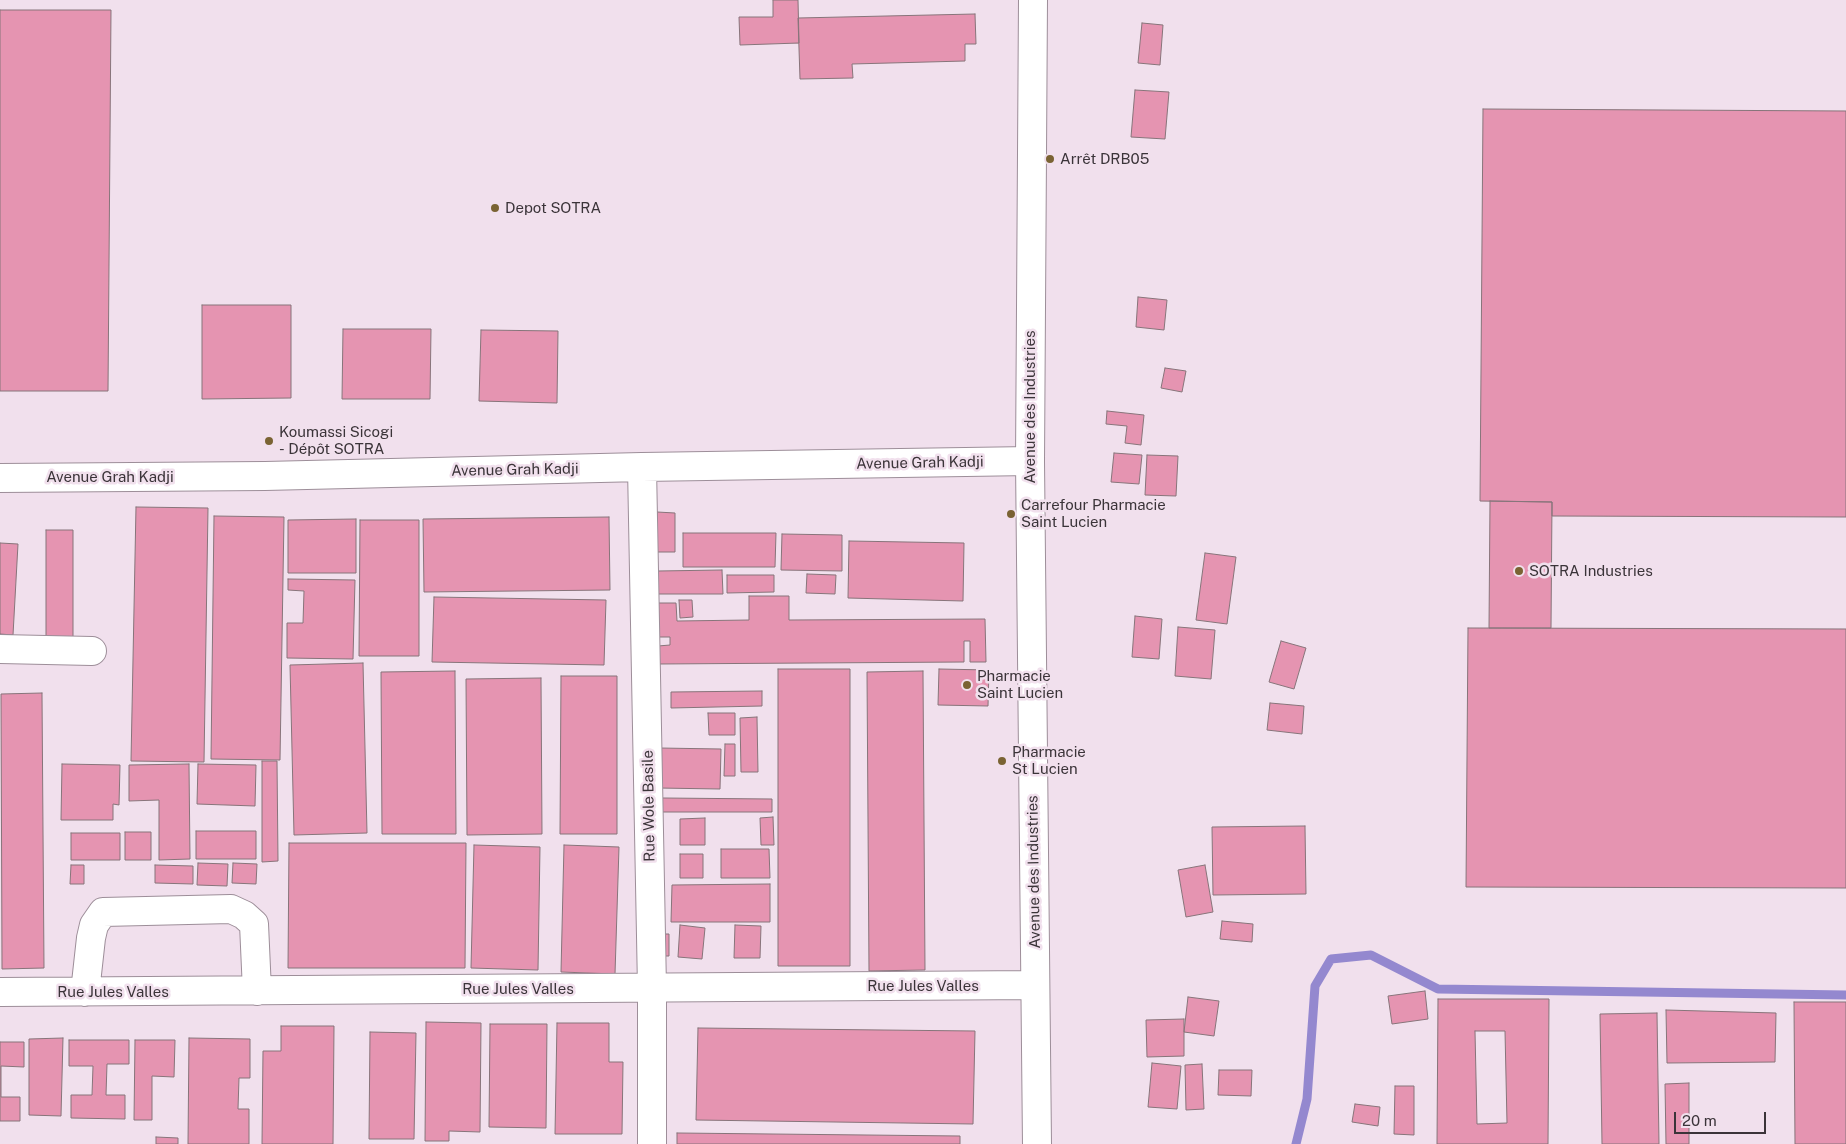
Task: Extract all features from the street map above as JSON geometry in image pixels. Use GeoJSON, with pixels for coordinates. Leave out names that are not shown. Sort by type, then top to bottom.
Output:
{"type":"FeatureCollection","features":[{"type":"Feature","properties":{"kind":"street","name":"Avenue des Industries"},"geometry":{"type":"LineString","coordinates":[[1033,0],[1030,462],[1037,1144]]}},
{"type":"Feature","properties":{"kind":"street","name":"Avenue Grah Kadji"},"geometry":{"type":"LineString","coordinates":[[0,478],[265,476],[642,467],[1030,462]]}},
{"type":"Feature","properties":{"kind":"street","name":"Rue Wole Basile"},"geometry":{"type":"LineString","coordinates":[[642,467],[652,988],[652,1144]]}},
{"type":"Feature","properties":{"kind":"street"},"geometry":{"type":"LineString","coordinates":[[0,649],[92,651]]}},
{"type":"Feature","properties":{"kind":"street"},"geometry":{"type":"LineString","coordinates":[[85,992],[91,938],[94,925],[103,912],[231,909],[244,915],[254,924],[257,991]]}},
{"type":"Feature","properties":{"kind":"street","name":"Rue Jules Valles"},"geometry":{"type":"LineString","coordinates":[[0,992],[1035,985]]}},
{"type":"Feature","properties":{"kind":"building"},"geometry":{"type":"Polygon","coordinates":[[[773,0],[798,0],[799,43],[740,45],[739,17],[773,17],[773,0]]]}},
{"type":"Feature","properties":{"kind":"building"},"geometry":{"type":"Polygon","coordinates":[[[0,10],[111,10],[108,391],[0,391],[0,10]]]}},
{"type":"Feature","properties":{"kind":"building"},"geometry":{"type":"Polygon","coordinates":[[[975,14],[976,44],[965,44],[965,61],[852,64],[853,78],[800,79],[798,18],[975,14]]]}},
{"type":"Feature","properties":{"kind":"building"},"geometry":{"type":"Polygon","coordinates":[[[1142,23],[1163,25],[1160,65],[1138,63],[1142,23]]]}},
{"type":"Feature","properties":{"kind":"building"},"geometry":{"type":"Polygon","coordinates":[[[1135,90],[1169,92],[1165,139],[1131,137],[1135,90]]]}},
{"type":"Feature","properties":{"kind":"building"},"geometry":{"type":"Polygon","coordinates":[[[1483,109],[1846,111],[1846,517],[1552,516],[1552,502],[1480,501],[1483,109]]]}},
{"type":"Feature","properties":{"kind":"building"},"geometry":{"type":"Polygon","coordinates":[[[1138,297],[1167,300],[1164,330],[1136,327],[1138,297]]]}},
{"type":"Feature","properties":{"kind":"building"},"geometry":{"type":"Polygon","coordinates":[[[202,305],[291,305],[291,398],[202,399],[202,305]]]}},
{"type":"Feature","properties":{"kind":"building"},"geometry":{"type":"Polygon","coordinates":[[[343,329],[431,329],[430,399],[342,399],[343,329]]]}},
{"type":"Feature","properties":{"kind":"building"},"geometry":{"type":"Polygon","coordinates":[[[481,330],[558,331],[557,403],[479,401],[481,330]]]}},
{"type":"Feature","properties":{"kind":"building"},"geometry":{"type":"Polygon","coordinates":[[[1165,368],[1186,371],[1182,392],[1161,388],[1165,368]]]}},
{"type":"Feature","properties":{"kind":"building"},"geometry":{"type":"Polygon","coordinates":[[[1107,411],[1144,415],[1141,445],[1125,443],[1127,426],[1106,424],[1107,411]]]}},
{"type":"Feature","properties":{"kind":"building"},"geometry":{"type":"Polygon","coordinates":[[[1114,453],[1142,455],[1139,484],[1111,482],[1114,453]]]}},
{"type":"Feature","properties":{"kind":"building"},"geometry":{"type":"Polygon","coordinates":[[[1147,455],[1178,456],[1176,496],[1145,495],[1147,455]]]}},
{"type":"Feature","properties":{"kind":"building"},"geometry":{"type":"Polygon","coordinates":[[[1490,501],[1552,502],[1551,628],[1489,628],[1490,501]]]}},
{"type":"Feature","properties":{"kind":"building"},"geometry":{"type":"Polygon","coordinates":[[[136,507],[208,508],[204,762],[131,761],[136,507]]]}},
{"type":"Feature","properties":{"kind":"building"},"geometry":{"type":"Polygon","coordinates":[[[657,512],[675,513],[675,552],[657,552],[657,512]]]}},
{"type":"Feature","properties":{"kind":"building"},"geometry":{"type":"Polygon","coordinates":[[[214,516],[284,517],[280,760],[211,759],[214,516]]]}},
{"type":"Feature","properties":{"kind":"building"},"geometry":{"type":"Polygon","coordinates":[[[609,517],[610,590],[424,592],[423,519],[609,517]]]}},
{"type":"Feature","properties":{"kind":"building"},"geometry":{"type":"Polygon","coordinates":[[[356,519],[356,573],[288,573],[288,520],[356,519]]]}},
{"type":"Feature","properties":{"kind":"building"},"geometry":{"type":"Polygon","coordinates":[[[360,520],[419,520],[419,656],[359,656],[360,520]]]}},
{"type":"Feature","properties":{"kind":"building"},"geometry":{"type":"Polygon","coordinates":[[[46,530],[73,530],[73,638],[46,638],[46,530]]]}},
{"type":"Feature","properties":{"kind":"building"},"geometry":{"type":"Polygon","coordinates":[[[683,533],[776,533],[775,567],[683,567],[683,533]]]}},
{"type":"Feature","properties":{"kind":"building"},"geometry":{"type":"Polygon","coordinates":[[[782,534],[842,535],[842,571],[781,570],[782,534]]]}},
{"type":"Feature","properties":{"kind":"building"},"geometry":{"type":"Polygon","coordinates":[[[849,541],[964,543],[963,601],[848,598],[849,541]]]}},
{"type":"Feature","properties":{"kind":"building"},"geometry":{"type":"Polygon","coordinates":[[[0,543],[18,544],[13,635],[0,634],[0,543]]]}},
{"type":"Feature","properties":{"kind":"building"},"geometry":{"type":"Polygon","coordinates":[[[1205,553],[1236,557],[1227,624],[1196,620],[1205,553]]]}},
{"type":"Feature","properties":{"kind":"building"},"geometry":{"type":"Polygon","coordinates":[[[722,570],[723,594],[658,594],[658,571],[722,570]]]}},
{"type":"Feature","properties":{"kind":"building"},"geometry":{"type":"Polygon","coordinates":[[[807,574],[836,575],[835,594],[806,593],[807,574]]]}},
{"type":"Feature","properties":{"kind":"building"},"geometry":{"type":"Polygon","coordinates":[[[727,575],[774,575],[774,592],[727,593],[727,575]]]}},
{"type":"Feature","properties":{"kind":"building"},"geometry":{"type":"Polygon","coordinates":[[[288,579],[355,580],[353,659],[287,658],[287,623],[303,623],[304,591],[288,590],[288,579]]]}},
{"type":"Feature","properties":{"kind":"building"},"geometry":{"type":"Polygon","coordinates":[[[749,596],[789,596],[789,620],[985,619],[986,662],[970,662],[970,641],[964,641],[964,662],[658,664],[658,646],[670,645],[670,637],[658,637],[658,603],[676,603],[677,621],[749,620],[749,596]]]}},
{"type":"Feature","properties":{"kind":"building"},"geometry":{"type":"Polygon","coordinates":[[[434,597],[606,600],[604,665],[432,662],[434,597]]]}},
{"type":"Feature","properties":{"kind":"building"},"geometry":{"type":"Polygon","coordinates":[[[679,600],[692,600],[693,617],[680,618],[679,600]]]}},
{"type":"Feature","properties":{"kind":"building"},"geometry":{"type":"Polygon","coordinates":[[[1135,616],[1162,619],[1159,659],[1132,657],[1135,616]]]}},
{"type":"Feature","properties":{"kind":"building"},"geometry":{"type":"Polygon","coordinates":[[[1178,627],[1215,630],[1211,679],[1175,676],[1178,627]]]}},
{"type":"Feature","properties":{"kind":"building"},"geometry":{"type":"Polygon","coordinates":[[[1468,628],[1846,629],[1846,888],[1466,887],[1468,628]]]}},
{"type":"Feature","properties":{"kind":"building"},"geometry":{"type":"Polygon","coordinates":[[[1281,641],[1306,648],[1294,689],[1269,682],[1281,641]]]}},
{"type":"Feature","properties":{"kind":"building"},"geometry":{"type":"Polygon","coordinates":[[[363,663],[367,833],[294,835],[290,665],[363,663]]]}},
{"type":"Feature","properties":{"kind":"building"},"geometry":{"type":"Polygon","coordinates":[[[778,669],[850,669],[850,966],[778,966],[778,669]]]}},
{"type":"Feature","properties":{"kind":"building"},"geometry":{"type":"Polygon","coordinates":[[[939,669],[989,670],[988,706],[938,705],[939,669]]]}},
{"type":"Feature","properties":{"kind":"building"},"geometry":{"type":"Polygon","coordinates":[[[455,671],[456,834],[382,834],[381,672],[455,671]]]}},
{"type":"Feature","properties":{"kind":"building"},"geometry":{"type":"Polygon","coordinates":[[[923,671],[925,970],[869,971],[867,672],[923,671]]]}},
{"type":"Feature","properties":{"kind":"building"},"geometry":{"type":"Polygon","coordinates":[[[561,676],[617,676],[617,834],[560,834],[561,676]]]}},
{"type":"Feature","properties":{"kind":"building"},"geometry":{"type":"Polygon","coordinates":[[[541,678],[542,834],[467,835],[466,679],[541,678]]]}},
{"type":"Feature","properties":{"kind":"building"},"geometry":{"type":"Polygon","coordinates":[[[762,691],[762,706],[671,708],[671,692],[762,691]]]}},
{"type":"Feature","properties":{"kind":"building"},"geometry":{"type":"Polygon","coordinates":[[[42,693],[44,968],[2,969],[1,694],[42,693]]]}},
{"type":"Feature","properties":{"kind":"building"},"geometry":{"type":"Polygon","coordinates":[[[1270,703],[1304,706],[1302,734],[1267,730],[1270,703]]]}},
{"type":"Feature","properties":{"kind":"building"},"geometry":{"type":"Polygon","coordinates":[[[708,713],[735,713],[735,735],[709,735],[708,713]]]}},
{"type":"Feature","properties":{"kind":"building"},"geometry":{"type":"Polygon","coordinates":[[[757,717],[758,772],[741,772],[740,718],[757,717]]]}},
{"type":"Feature","properties":{"kind":"building"},"geometry":{"type":"Polygon","coordinates":[[[725,744],[735,744],[735,776],[724,776],[725,744]]]}},
{"type":"Feature","properties":{"kind":"building"},"geometry":{"type":"Polygon","coordinates":[[[659,748],[721,749],[720,789],[658,788],[659,748]]]}},
{"type":"Feature","properties":{"kind":"building"},"geometry":{"type":"Polygon","coordinates":[[[262,761],[277,761],[278,861],[262,862],[262,761]]]}},
{"type":"Feature","properties":{"kind":"building"},"geometry":{"type":"Polygon","coordinates":[[[62,764],[120,765],[119,805],[113,804],[113,820],[61,820],[62,764]]]}},
{"type":"Feature","properties":{"kind":"building"},"geometry":{"type":"Polygon","coordinates":[[[189,764],[190,859],[159,860],[159,800],[129,801],[129,765],[189,764]]]}},
{"type":"Feature","properties":{"kind":"building"},"geometry":{"type":"Polygon","coordinates":[[[198,764],[256,765],[255,806],[197,804],[198,764]]]}},
{"type":"Feature","properties":{"kind":"building"},"geometry":{"type":"Polygon","coordinates":[[[662,798],[772,799],[772,812],[662,812],[662,798]]]}},
{"type":"Feature","properties":{"kind":"building"},"geometry":{"type":"Polygon","coordinates":[[[773,817],[774,845],[761,845],[760,818],[773,817]]]}},
{"type":"Feature","properties":{"kind":"building"},"geometry":{"type":"Polygon","coordinates":[[[705,818],[705,845],[680,845],[680,819],[705,818]]]}},
{"type":"Feature","properties":{"kind":"building"},"geometry":{"type":"Polygon","coordinates":[[[1305,826],[1306,894],[1213,895],[1212,827],[1305,826]]]}},
{"type":"Feature","properties":{"kind":"building"},"geometry":{"type":"Polygon","coordinates":[[[196,831],[256,831],[256,859],[196,859],[196,831]]]}},
{"type":"Feature","properties":{"kind":"building"},"geometry":{"type":"Polygon","coordinates":[[[125,832],[151,832],[151,860],[125,860],[125,832]]]}},
{"type":"Feature","properties":{"kind":"building"},"geometry":{"type":"Polygon","coordinates":[[[71,833],[120,833],[120,860],[71,860],[71,833]]]}},
{"type":"Feature","properties":{"kind":"building"},"geometry":{"type":"Polygon","coordinates":[[[289,843],[466,843],[465,968],[288,968],[289,843]]]}},
{"type":"Feature","properties":{"kind":"building"},"geometry":{"type":"Polygon","coordinates":[[[474,845],[540,847],[538,970],[471,968],[474,845]]]}},
{"type":"Feature","properties":{"kind":"building"},"geometry":{"type":"Polygon","coordinates":[[[564,845],[619,847],[615,974],[561,972],[564,845]]]}},
{"type":"Feature","properties":{"kind":"building"},"geometry":{"type":"Polygon","coordinates":[[[721,849],[769,849],[770,878],[721,878],[721,849]]]}},
{"type":"Feature","properties":{"kind":"building"},"geometry":{"type":"Polygon","coordinates":[[[680,854],[703,854],[703,878],[680,878],[680,854]]]}},
{"type":"Feature","properties":{"kind":"building"},"geometry":{"type":"Polygon","coordinates":[[[198,863],[228,864],[227,886],[197,885],[198,863]]]}},
{"type":"Feature","properties":{"kind":"building"},"geometry":{"type":"Polygon","coordinates":[[[233,863],[257,864],[256,884],[232,883],[233,863]]]}},
{"type":"Feature","properties":{"kind":"building"},"geometry":{"type":"Polygon","coordinates":[[[71,865],[84,865],[84,884],[70,884],[71,865]]]}},
{"type":"Feature","properties":{"kind":"building"},"geometry":{"type":"Polygon","coordinates":[[[155,865],[193,866],[193,884],[155,883],[155,865]]]}},
{"type":"Feature","properties":{"kind":"building"},"geometry":{"type":"Polygon","coordinates":[[[1205,865],[1213,912],[1186,917],[1178,870],[1205,865]]]}},
{"type":"Feature","properties":{"kind":"building"},"geometry":{"type":"Polygon","coordinates":[[[770,884],[770,922],[671,922],[672,885],[770,884]]]}},
{"type":"Feature","properties":{"kind":"building"},"geometry":{"type":"Polygon","coordinates":[[[1222,921],[1253,924],[1252,942],[1220,939],[1222,921]]]}},
{"type":"Feature","properties":{"kind":"building"},"geometry":{"type":"Polygon","coordinates":[[[680,925],[705,928],[702,959],[678,957],[680,925]]]}},
{"type":"Feature","properties":{"kind":"building"},"geometry":{"type":"Polygon","coordinates":[[[735,925],[761,926],[760,958],[734,958],[735,925]]]}},
{"type":"Feature","properties":{"kind":"building"},"geometry":{"type":"Polygon","coordinates":[[[657,934],[669,934],[669,956],[658,956],[657,934]]]}},
{"type":"Feature","properties":{"kind":"building"},"geometry":{"type":"Polygon","coordinates":[[[1425,991],[1428,1019],[1392,1024],[1388,996],[1425,991]]]}},
{"type":"Feature","properties":{"kind":"building"},"geometry":{"type":"Polygon","coordinates":[[[1188,997],[1219,1001],[1214,1036],[1184,1032],[1188,997]]]}},
{"type":"Feature","properties":{"kind":"building"},"geometry":{"type":"Polygon","coordinates":[[[1438,999],[1549,999],[1548,1144],[1437,1144],[1438,999]],[[1475,1031],[1477,1124],[1507,1123],[1505,1031],[1475,1031]]]}},
{"type":"Feature","properties":{"kind":"building"},"geometry":{"type":"Polygon","coordinates":[[[1794,1002],[1846,1002],[1846,1144],[1795,1144],[1794,1002]]]}},
{"type":"Feature","properties":{"kind":"building"},"geometry":{"type":"Polygon","coordinates":[[[1666,1010],[1776,1013],[1775,1062],[1667,1063],[1666,1010]]]}},
{"type":"Feature","properties":{"kind":"building"},"geometry":{"type":"Polygon","coordinates":[[[1657,1013],[1659,1144],[1602,1144],[1600,1014],[1657,1013]]]}},
{"type":"Feature","properties":{"kind":"building"},"geometry":{"type":"Polygon","coordinates":[[[1184,1019],[1184,1056],[1147,1057],[1146,1020],[1184,1019]]]}},
{"type":"Feature","properties":{"kind":"building"},"geometry":{"type":"Polygon","coordinates":[[[426,1022],[481,1023],[480,1132],[449,1131],[449,1141],[425,1141],[426,1022]]]}},
{"type":"Feature","properties":{"kind":"building"},"geometry":{"type":"Polygon","coordinates":[[[557,1023],[609,1023],[609,1062],[623,1062],[622,1134],[555,1134],[557,1023]]]}},
{"type":"Feature","properties":{"kind":"building"},"geometry":{"type":"Polygon","coordinates":[[[490,1024],[547,1024],[546,1128],[489,1127],[490,1024]]]}},
{"type":"Feature","properties":{"kind":"building"},"geometry":{"type":"Polygon","coordinates":[[[281,1026],[334,1026],[333,1144],[262,1144],[263,1051],[281,1051],[281,1026]]]}},
{"type":"Feature","properties":{"kind":"building"},"geometry":{"type":"Polygon","coordinates":[[[698,1028],[975,1031],[973,1124],[696,1120],[698,1028]]]}},
{"type":"Feature","properties":{"kind":"building"},"geometry":{"type":"Polygon","coordinates":[[[370,1032],[416,1033],[414,1139],[369,1139],[370,1032]]]}},
{"type":"Feature","properties":{"kind":"building"},"geometry":{"type":"Polygon","coordinates":[[[63,1038],[61,1116],[29,1115],[29,1039],[63,1038]]]}},
{"type":"Feature","properties":{"kind":"building"},"geometry":{"type":"Polygon","coordinates":[[[189,1038],[250,1039],[250,1078],[239,1078],[238,1109],[249,1109],[249,1144],[188,1144],[189,1038]]]}},
{"type":"Feature","properties":{"kind":"building"},"geometry":{"type":"Polygon","coordinates":[[[69,1040],[129,1040],[129,1064],[107,1064],[106,1095],[125,1095],[125,1119],[71,1118],[71,1095],[92,1095],[93,1066],[69,1066],[69,1040]]]}},
{"type":"Feature","properties":{"kind":"building"},"geometry":{"type":"Polygon","coordinates":[[[135,1040],[175,1040],[174,1077],[152,1076],[152,1120],[134,1120],[135,1040]]]}},
{"type":"Feature","properties":{"kind":"building"},"geometry":{"type":"Polygon","coordinates":[[[0,1042],[24,1042],[24,1067],[1,1066],[1,1097],[20,1097],[20,1121],[0,1121],[0,1042]]]}},
{"type":"Feature","properties":{"kind":"building"},"geometry":{"type":"Polygon","coordinates":[[[1152,1063],[1181,1066],[1177,1109],[1148,1107],[1152,1063]]]}},
{"type":"Feature","properties":{"kind":"building"},"geometry":{"type":"Polygon","coordinates":[[[1202,1064],[1204,1109],[1186,1110],[1185,1065],[1202,1064]]]}},
{"type":"Feature","properties":{"kind":"building"},"geometry":{"type":"Polygon","coordinates":[[[1219,1070],[1252,1070],[1251,1096],[1218,1095],[1219,1070]]]}},
{"type":"Feature","properties":{"kind":"building"},"geometry":{"type":"Polygon","coordinates":[[[1689,1083],[1689,1144],[1666,1144],[1665,1084],[1689,1083]]]}},
{"type":"Feature","properties":{"kind":"building"},"geometry":{"type":"Polygon","coordinates":[[[1395,1086],[1414,1086],[1414,1135],[1394,1134],[1395,1086]]]}},
{"type":"Feature","properties":{"kind":"building"},"geometry":{"type":"Polygon","coordinates":[[[1355,1104],[1380,1107],[1378,1126],[1352,1122],[1355,1104]]]}},
{"type":"Feature","properties":{"kind":"building"},"geometry":{"type":"Polygon","coordinates":[[[677,1133],[960,1136],[960,1144],[677,1144],[677,1133]]]}},
{"type":"Feature","properties":{"kind":"building"},"geometry":{"type":"Polygon","coordinates":[[[156,1137],[178,1138],[178,1144],[156,1144],[156,1137]]]}},
{"type":"Feature","properties":{"kind":"waterway"},"geometry":{"type":"LineString","coordinates":[[1296,1144],[1307,1099],[1315,986],[1331,959],[1371,955],[1438,989],[1846,995]]}},
{"type":"Feature","properties":{"kind":"place","name":"Arrêt DRB05"},"geometry":{"type":"Point","coordinates":[1050,159]}},
{"type":"Feature","properties":{"kind":"place","name":"Depot SOTRA"},"geometry":{"type":"Point","coordinates":[495,208]}},
{"type":"Feature","properties":{"kind":"place","name":"Koumassi Sicogi - Dépôt SOTRA"},"geometry":{"type":"Point","coordinates":[269,441]}},
{"type":"Feature","properties":{"kind":"place","name":"Carrefour Pharmacie Saint Lucien"},"geometry":{"type":"Point","coordinates":[1011,514]}},
{"type":"Feature","properties":{"kind":"place","name":"SOTRA Industries"},"geometry":{"type":"Point","coordinates":[1519,571]}},
{"type":"Feature","properties":{"kind":"place","name":"Pharmacie Saint Lucien"},"geometry":{"type":"Point","coordinates":[967,685]}},
{"type":"Feature","properties":{"kind":"place","name":"Pharmacie St Lucien"},"geometry":{"type":"Point","coordinates":[1002,761]}}]}
